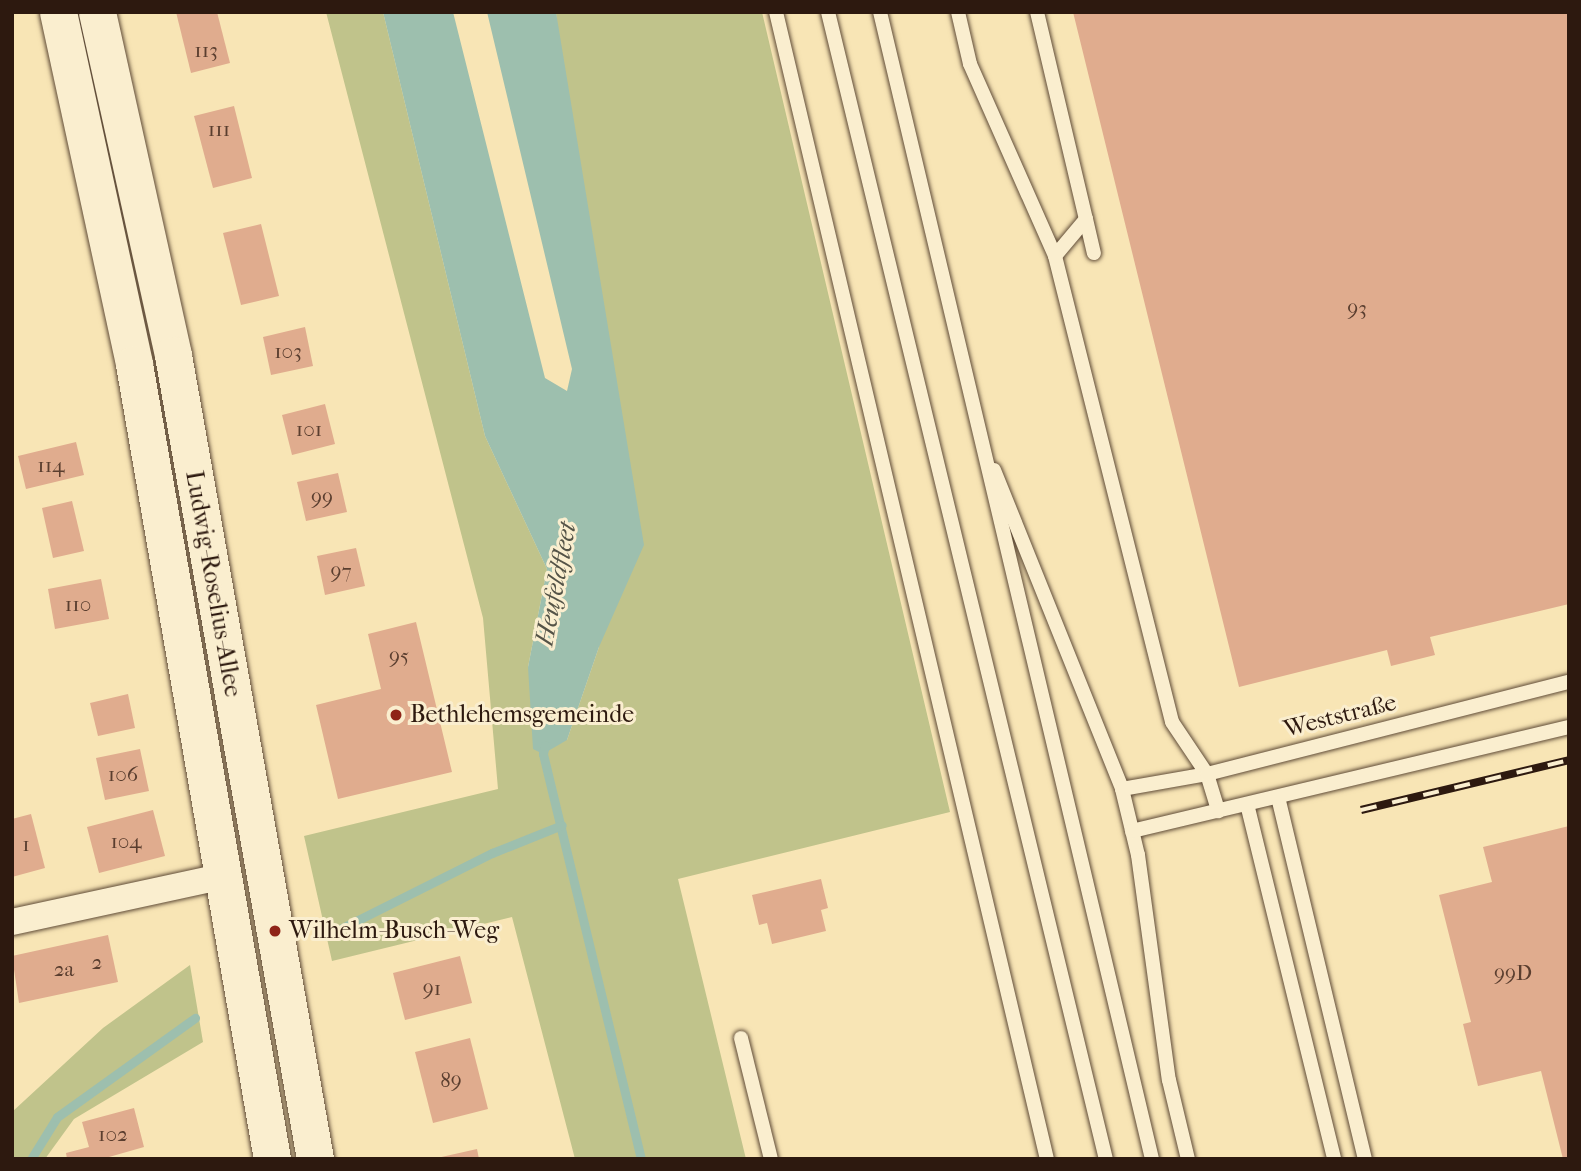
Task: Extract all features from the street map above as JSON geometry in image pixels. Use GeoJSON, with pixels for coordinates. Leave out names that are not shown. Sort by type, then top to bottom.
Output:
{"type":"FeatureCollection","features":[{"type":"Feature","properties":{"kind":"main road","name":"Ludwig-Roselius-Allee"},"geometry":{"type":"LineString","coordinates":[[58,12],[134,364],[272,1159]]}},
{"type":"Feature","properties":{"kind":"main road","name":"Ludwig-Roselius-Allee"},"geometry":{"type":"LineString","coordinates":[[97,12],[173,355],[315,1159]]}},
{"type":"Feature","properties":{"kind":"street"},"geometry":{"type":"LineString","coordinates":[[12,922],[224,876]]}},
{"type":"Feature","properties":{"kind":"lane"},"geometry":{"type":"LineString","coordinates":[[776,12],[1046,1159]]}},
{"type":"Feature","properties":{"kind":"lane"},"geometry":{"type":"LineString","coordinates":[[828,12],[1106,1159]]}},
{"type":"Feature","properties":{"kind":"lane"},"geometry":{"type":"LineString","coordinates":[[880,12],[1152,1159]]}},
{"type":"Feature","properties":{"kind":"lane"},"geometry":{"type":"LineString","coordinates":[[958,12],[970,64],[1055,256],[1172,722],[1207,774],[1218,811]]}},
{"type":"Feature","properties":{"kind":"lane"},"geometry":{"type":"LineString","coordinates":[[1037,12],[1094,253]]}},
{"type":"Feature","properties":{"kind":"lane"},"geometry":{"type":"LineString","coordinates":[[1055,256],[1086,219]]}},
{"type":"Feature","properties":{"kind":"lane"},"geometry":{"type":"LineString","coordinates":[[976,425],[1122,789],[1132,831],[1169,1080],[1188,1159]]}},
{"type":"Feature","properties":{"kind":"lane","name":"Weststraße"},"geometry":{"type":"LineString","coordinates":[[1122,789],[1207,774],[1569,682]]}},
{"type":"Feature","properties":{"kind":"lane"},"geometry":{"type":"LineString","coordinates":[[1132,831],[1569,727]]}},
{"type":"Feature","properties":{"kind":"lane"},"geometry":{"type":"LineString","coordinates":[[1278,797],[1366,1159]]}},
{"type":"Feature","properties":{"kind":"lane"},"geometry":{"type":"LineString","coordinates":[[1247,804],[1334,1159]]}},
{"type":"Feature","properties":{"kind":"lane"},"geometry":{"type":"LineString","coordinates":[[741,1038],[772,1159]]}},
{"type":"Feature","properties":{"kind":"green space"},"geometry":{"type":"Polygon","coordinates":[[[326,12],[383,12],[485,436],[547,569],[528,667],[567,740],[599,647],[556,12],[762,12],[950,812],[678,879],[746,1159],[575,1159],[512,917],[332,961],[304,836],[498,789],[483,618],[326,12]]]}},
{"type":"Feature","properties":{"kind":"green space"},"geometry":{"type":"Polygon","coordinates":[[[190,965],[203,1042],[74,1119],[45,1159],[12,1159],[12,1112],[103,1028],[190,965]]]}},
{"type":"Feature","properties":{"kind":"water"},"geometry":{"type":"Polygon","coordinates":[[[383,12],[453,12],[545,378],[567,391],[572,369],[487,12],[556,12],[644,545],[599,647],[567,740],[543,754],[533,749],[528,667],[547,569],[485,436],[383,12]]]}},
{"type":"Feature","properties":{"kind":"building"},"geometry":{"type":"Polygon","coordinates":[[[176,12],[217,12],[230,63],[191,73],[176,12]]]}},
{"type":"Feature","properties":{"kind":"building"},"geometry":{"type":"Polygon","coordinates":[[[1073,12],[1569,12],[1569,604],[1430,637],[1435,655],[1391,666],[1387,650],[1239,687],[1073,12]]]}},
{"type":"Feature","properties":{"kind":"building"},"geometry":{"type":"Polygon","coordinates":[[[234,106],[252,178],[213,188],[194,116],[234,106]]]}},
{"type":"Feature","properties":{"kind":"building"},"geometry":{"type":"Polygon","coordinates":[[[261,224],[279,296],[241,305],[223,233],[261,224]]]}},
{"type":"Feature","properties":{"kind":"building"},"geometry":{"type":"Polygon","coordinates":[[[305,327],[313,366],[271,375],[263,337],[305,327]]]}},
{"type":"Feature","properties":{"kind":"building"},"geometry":{"type":"Polygon","coordinates":[[[325,404],[335,444],[292,455],[282,415],[325,404]]]}},
{"type":"Feature","properties":{"kind":"building"},"geometry":{"type":"Polygon","coordinates":[[[76,442],[84,475],[26,489],[18,456],[76,442]]]}},
{"type":"Feature","properties":{"kind":"building"},"geometry":{"type":"Polygon","coordinates":[[[338,473],[347,512],[306,521],[297,482],[338,473]]]}},
{"type":"Feature","properties":{"kind":"building"},"geometry":{"type":"Polygon","coordinates":[[[72,501],[84,551],[53,558],[42,508],[72,501]]]}},
{"type":"Feature","properties":{"kind":"building"},"geometry":{"type":"Polygon","coordinates":[[[356,548],[365,586],[325,595],[317,556],[356,548]]]}},
{"type":"Feature","properties":{"kind":"building"},"geometry":{"type":"Polygon","coordinates":[[[101,579],[109,619],[55,629],[48,589],[101,579]]]}},
{"type":"Feature","properties":{"kind":"building"},"geometry":{"type":"Polygon","coordinates":[[[416,622],[452,772],[338,799],[316,705],[381,689],[368,634],[416,622]]]}},
{"type":"Feature","properties":{"kind":"building"},"geometry":{"type":"Polygon","coordinates":[[[128,694],[135,728],[98,736],[90,703],[128,694]]]}},
{"type":"Feature","properties":{"kind":"building"},"geometry":{"type":"Polygon","coordinates":[[[140,749],[149,791],[105,800],[96,758],[140,749]]]}},
{"type":"Feature","properties":{"kind":"building"},"geometry":{"type":"Polygon","coordinates":[[[153,810],[165,856],[99,873],[87,827],[153,810]]]}},
{"type":"Feature","properties":{"kind":"building"},"geometry":{"type":"Polygon","coordinates":[[[31,814],[45,868],[12,877],[12,819],[31,814]]]}},
{"type":"Feature","properties":{"kind":"building"},"geometry":{"type":"Polygon","coordinates":[[[1569,826],[1569,1157],[1563,1159],[1541,1071],[1478,1086],[1463,1024],[1471,1022],[1439,895],[1492,882],[1483,847],[1569,826]]]}},
{"type":"Feature","properties":{"kind":"building"},"geometry":{"type":"Polygon","coordinates":[[[821,879],[828,908],[821,910],[826,931],[772,944],[767,923],[759,925],[752,895],[821,879]]]}},
{"type":"Feature","properties":{"kind":"building"},"geometry":{"type":"Polygon","coordinates":[[[108,935],[118,982],[19,1003],[12,956],[108,935]]]}},
{"type":"Feature","properties":{"kind":"building"},"geometry":{"type":"Polygon","coordinates":[[[460,956],[472,1003],[405,1020],[393,973],[460,956]]]}},
{"type":"Feature","properties":{"kind":"building"},"geometry":{"type":"Polygon","coordinates":[[[470,1038],[488,1109],[433,1123],[415,1052],[470,1038]]]}},
{"type":"Feature","properties":{"kind":"building"},"geometry":{"type":"Polygon","coordinates":[[[134,1108],[144,1147],[102,1159],[67,1159],[66,1153],[89,1147],[82,1122],[134,1108]]]}},
{"type":"Feature","properties":{"kind":"building"},"geometry":{"type":"Polygon","coordinates":[[[477,1149],[479,1159],[437,1159],[437,1158],[477,1149]]]}},
{"type":"Feature","properties":{"kind":"waterway","name":"Heufeldfleet"},"geometry":{"type":"LineString","coordinates":[[545,745],[543,754],[641,1159]]}},
{"type":"Feature","properties":{"kind":"waterway"},"geometry":{"type":"LineString","coordinates":[[334,932],[492,853],[562,825]]}},
{"type":"Feature","properties":{"kind":"waterway"},"geometry":{"type":"LineString","coordinates":[[31,1159],[57,1117],[195,1018]]}},
{"type":"Feature","properties":{"kind":"railway"},"geometry":{"type":"LineString","coordinates":[[1361,810],[1569,760]]}},
{"type":"Feature","properties":{"kind":"place","name":"Bethlehemsgemeinde"},"geometry":{"type":"Point","coordinates":[396,715]}},
{"type":"Feature","properties":{"kind":"place","name":"Wilhelm-Busch-Weg"},"geometry":{"type":"Point","coordinates":[275,931]}}]}
